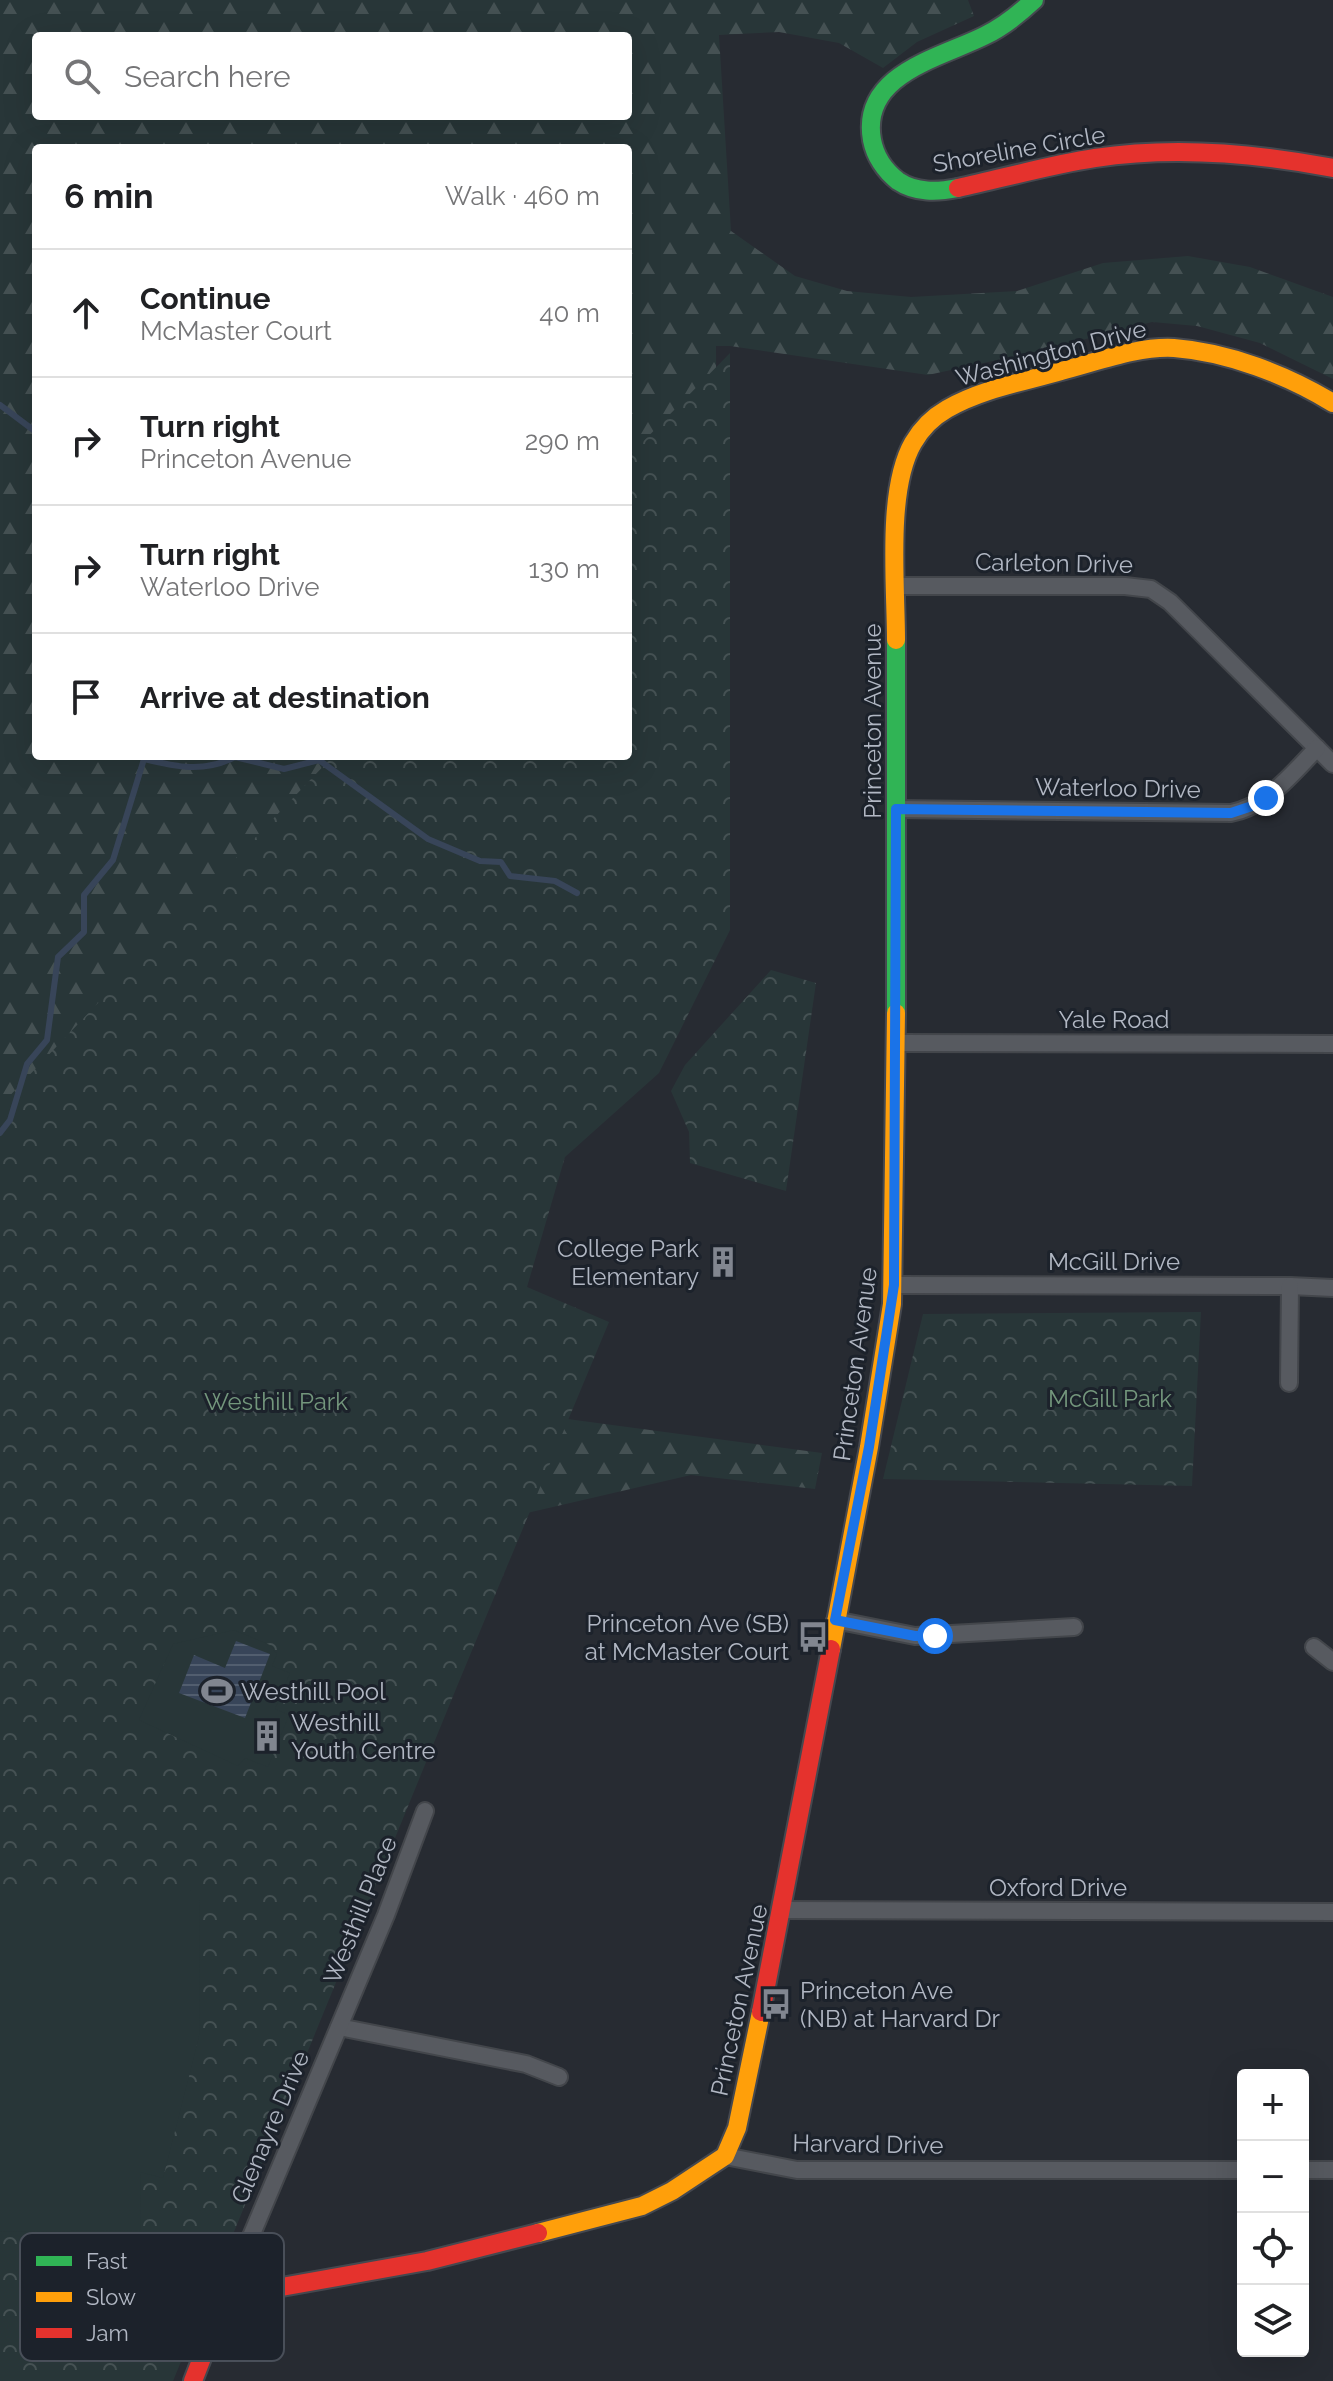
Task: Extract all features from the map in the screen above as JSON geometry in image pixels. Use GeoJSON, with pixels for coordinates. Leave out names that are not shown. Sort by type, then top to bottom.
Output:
{"type":"FeatureCollection","features":[{"type":"Feature","properties":{"kind":"street","name":"Shoreline Circle"},"geometry":{"type":"LineString","coordinates":[[1034,0],[1002,26],[906,71],[883,89],[872,114],[872,142],[879,160],[901,183],[919,190],[939,191],[1066,162],[1150,153],[1265,157],[1333,168]]}},
{"type":"Feature","properties":{"kind":"street","name":"Washington Drive"},"geometry":{"type":"LineString","coordinates":[[924,427],[940,412],[968,396],[1141,351],[1169,347],[1189,349],[1296,382],[1333,403]]}},
{"type":"Feature","properties":{"kind":"street","name":"Princeton Avenue"},"geometry":{"type":"LineString","coordinates":[[725,2156],[737,2128],[782,1910],[869,1447],[894,1285],[895,586],[898,486],[906,454],[924,427]]}},
{"type":"Feature","properties":{"kind":"street","name":"Carleton Drive"},"geometry":{"type":"LineString","coordinates":[[895,586],[1125,586],[1151,589],[1170,602],[1333,764]]}},
{"type":"Feature","properties":{"kind":"street","name":"Waterloo Drive"},"geometry":{"type":"LineString","coordinates":[[896,809],[1231,813],[1266,798],[1317,748]]}},
{"type":"Feature","properties":{"kind":"street","name":"Yale Road"},"geometry":{"type":"LineString","coordinates":[[896,1043],[1333,1044]]}},
{"type":"Feature","properties":{"kind":"street","name":"McGill Drive"},"geometry":{"type":"LineString","coordinates":[[894,1285],[1333,1288]]}},
{"type":"Feature","properties":{"kind":"street"},"geometry":{"type":"LineString","coordinates":[[1289,1383],[1290,1286]]}},
{"type":"Feature","properties":{"kind":"street"},"geometry":{"type":"LineString","coordinates":[[835,1620],[915,1636],[1074,1627]]}},
{"type":"Feature","properties":{"kind":"street"},"geometry":{"type":"LineString","coordinates":[[1314,1647],[1333,1662]]}},
{"type":"Feature","properties":{"kind":"street","name":"Westhill Place"},"geometry":{"type":"LineString","coordinates":[[339,2027],[425,1811]]}},
{"type":"Feature","properties":{"kind":"street","name":"Oxford Drive"},"geometry":{"type":"LineString","coordinates":[[782,1910],[1333,1912]]}},
{"type":"Feature","properties":{"kind":"street"},"geometry":{"type":"LineString","coordinates":[[339,2027],[526,2064],[559,2077]]}},
{"type":"Feature","properties":{"kind":"street","name":"Glenayre Drive"},"geometry":{"type":"LineString","coordinates":[[252,2233],[339,2027]]}},
{"type":"Feature","properties":{"kind":"street"},"geometry":{"type":"LineString","coordinates":[[284,2287],[427,2261],[642,2206],[672,2191],[725,2156]]}},
{"type":"Feature","properties":{"kind":"street","name":"Harvard Drive"},"geometry":{"type":"LineString","coordinates":[[725,2156],[797,2170],[1237,2170]]}},
{"type":"Feature","properties":{"kind":"street"},"geometry":{"type":"LineString","coordinates":[[1309,2170],[1333,2170]]}},
{"type":"Feature","properties":{"kind":"street","name":"Glenayre Drive"},"geometry":{"type":"LineString","coordinates":[[193,2381],[201,2361]]}},
{"type":"Feature","properties":{"kind":"green space"},"geometry":{"type":"Polygon","coordinates":[[[0,0],[968,0],[974,16],[917,42],[883,68],[839,43],[779,32],[719,35],[731,231],[795,276],[847,291],[911,297],[1017,291],[1103,263],[1188,256],[1250,267],[1333,297],[1333,379],[1260,343],[1197,326],[1152,322],[928,375],[716,346],[719,921],[0,1580],[0,0]]]}},
{"type":"Feature","properties":{"kind":"green space","name":"Westhill Park"},"geometry":{"type":"Polygon","coordinates":[[[730,353],[730,930],[659,1073],[565,1157],[527,1287],[609,1322],[234,2233],[20,2233],[20,2361],[181,2361],[173,2381],[0,2381],[0,1106],[329,760],[632,760],[632,453],[730,353]]]}},
{"type":"Feature","properties":{"kind":"green space"},"geometry":{"type":"Polygon","coordinates":[[[771,970],[816,983],[786,1191],[690,1163],[689,1132],[671,1091],[685,1065],[771,970]]]}},
{"type":"Feature","properties":{"kind":"green space","name":"McGill Park"},"geometry":{"type":"Polygon","coordinates":[[[1201,1312],[1192,1486],[883,1479],[923,1314],[1201,1312]]]}},
{"type":"Feature","properties":{"kind":"green space"},"geometry":{"type":"Polygon","coordinates":[[[545,1416],[822,1453],[815,1489],[691,1475],[527,1513],[545,1416]]]}},
{"type":"Feature","properties":{"kind":"green space","name":"Westhill Pool"},"geometry":{"type":"Polygon","coordinates":[[[234,1630],[270,1645],[277,1654],[272,1666],[290,1673],[275,1709],[289,1715],[268,1767],[245,1758],[238,1766],[139,1720],[173,1644],[234,1630]]]}},
{"type":"Feature","properties":{"kind":"green space"},"geometry":{"type":"Polygon","coordinates":[[[0,1890],[190,1890],[200,1901],[199,2037],[163,2178],[140,2172],[141,2230],[0,2232],[0,1890]]]}},
{"type":"Feature","properties":{"kind":"water"},"geometry":{"type":"Polygon","coordinates":[[[236,1641],[270,1654],[245,1718],[179,1693],[194,1655],[225,1668],[236,1641]]]}},
{"type":"Feature","properties":{"kind":"waterway"},"geometry":{"type":"LineString","coordinates":[[0,405],[32,429]]}},
{"type":"Feature","properties":{"kind":"waterway"},"geometry":{"type":"LineString","coordinates":[[0,1133],[10,1120],[27,1064],[47,1040],[58,957],[84,932],[84,895],[113,860],[144,760]]}},
{"type":"Feature","properties":{"kind":"waterway"},"geometry":{"type":"LineString","coordinates":[[148,760],[190,767],[228,760]]}},
{"type":"Feature","properties":{"kind":"waterway"},"geometry":{"type":"LineString","coordinates":[[247,760],[284,769],[319,760]]}},
{"type":"Feature","properties":{"kind":"waterway"},"geometry":{"type":"LineString","coordinates":[[319,760],[428,839],[480,861],[501,862],[510,876],[555,881],[577,893]]}},
{"type":"Feature","properties":{"kind":"traffic: fast"},"geometry":{"type":"LineString","coordinates":[[958,188],[919,190],[905,185],[889,173],[878,157],[872,140],[872,117],[878,99],[907,72],[991,32],[1034,0]]}},
{"type":"Feature","properties":{"kind":"traffic: fast"},"geometry":{"type":"LineString","coordinates":[[896,640],[896,1013]]}},
{"type":"Feature","properties":{"kind":"traffic: slow"},"geometry":{"type":"LineString","coordinates":[[896,640],[894,538],[899,486],[916,438],[947,409],[1003,387],[1117,355],[1160,348],[1194,350],[1236,360],[1277,374],[1333,403]]}},
{"type":"Feature","properties":{"kind":"traffic: slow"},"geometry":{"type":"LineString","coordinates":[[831,1649],[892,1304],[896,1013]]}},
{"type":"Feature","properties":{"kind":"traffic: slow"},"geometry":{"type":"LineString","coordinates":[[538,2233],[642,2206],[672,2191],[725,2156],[737,2128],[761,2012]]}},
{"type":"Feature","properties":{"kind":"traffic: jam"},"geometry":{"type":"LineString","coordinates":[[958,188],[1078,161],[1155,152],[1245,155],[1333,168]]}},
{"type":"Feature","properties":{"kind":"traffic: jam"},"geometry":{"type":"LineString","coordinates":[[761,2012],[831,1649]]}},
{"type":"Feature","properties":{"kind":"traffic: jam"},"geometry":{"type":"LineString","coordinates":[[284,2287],[427,2261],[538,2233]]}},
{"type":"Feature","properties":{"kind":"traffic: jam"},"geometry":{"type":"LineString","coordinates":[[193,2381],[201,2361]]}},
{"type":"Feature","properties":{"kind":"place","name":"College Park Elementary"},"geometry":{"type":"Point","coordinates":[723,1262]}},
{"type":"Feature","properties":{"kind":"place","name":"Princeton Ave (SB) at McMaster Court"},"geometry":{"type":"Point","coordinates":[813,1637]}},
{"type":"Feature","properties":{"kind":"place","name":"Westhill Pool"},"geometry":{"type":"Point","coordinates":[217,1691]}},
{"type":"Feature","properties":{"kind":"place","name":"Westhill Youth Centre"},"geometry":{"type":"Point","coordinates":[267,1736]}},
{"type":"Feature","properties":{"kind":"place","name":"Princeton Ave (NB) at Harvard Dr"},"geometry":{"type":"Point","coordinates":[776,2004]}},
{"type":"Feature","properties":{"kind":"route"},"geometry":{"type":"LineString","coordinates":[[935,1636],[915,1636],[835,1620],[869,1447],[894,1285],[896,809],[1231,813],[1266,798]]}}]}
